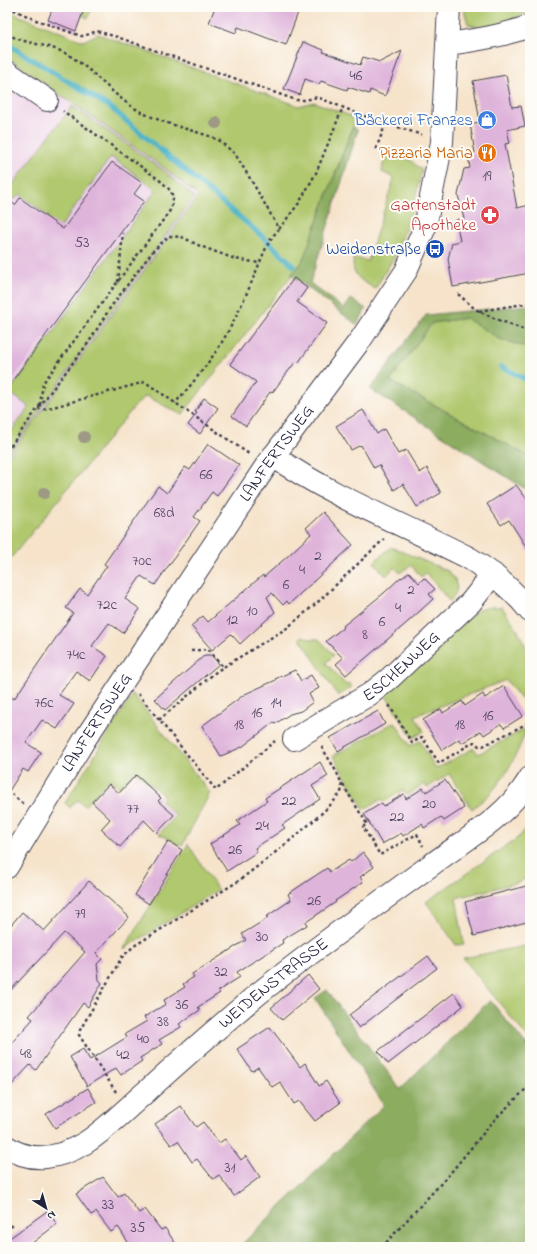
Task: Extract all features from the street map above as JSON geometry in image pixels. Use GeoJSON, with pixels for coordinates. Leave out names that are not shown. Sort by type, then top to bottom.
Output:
{"type":"FeatureCollection","features":[{"type":"Feature","properties":{"kind":"street","name":"LANFERTSWEG"},"geometry":{"type":"LineString","coordinates":[[7,867],[89,733],[270,461],[361,339],[406,271],[425,227],[442,142],[449,7]]}},
{"type":"Feature","properties":{"kind":"street"},"geometry":{"type":"LineString","coordinates":[[448,44],[502,35],[530,26]]}},
{"type":"Feature","properties":{"kind":"street"},"geometry":{"type":"LineString","coordinates":[[7,72],[47,100]]}},
{"type":"Feature","properties":{"kind":"street"},"geometry":{"type":"LineString","coordinates":[[270,461],[469,558],[493,574],[520,599],[530,611]]}},
{"type":"Feature","properties":{"kind":"street","name":"ESCHENWEG"},"geometry":{"type":"LineString","coordinates":[[303,734],[370,694],[390,678],[471,602],[493,574]]}},
{"type":"Feature","properties":{"kind":"street","name":"WEIDENSTRASSE"},"geometry":{"type":"LineString","coordinates":[[7,1147],[21,1155],[43,1158],[61,1154],[85,1143],[273,982],[433,863],[482,829],[499,815],[516,797],[530,778]]}},
{"type":"Feature","properties":{"kind":"path"},"geometry":{"type":"LineString","coordinates":[[8,7],[36,20],[81,36],[97,31],[296,100],[306,100],[317,97],[442,142]]}},
{"type":"Feature","properties":{"kind":"path"},"geometry":{"type":"LineString","coordinates":[[7,34],[21,40],[56,50],[69,56],[81,63],[126,103],[141,112],[152,117],[212,136],[220,141],[234,154],[280,229]]}},
{"type":"Feature","properties":{"kind":"path"},"geometry":{"type":"LineString","coordinates":[[175,403],[185,392],[227,334],[245,298],[264,252],[273,236],[280,229],[307,191],[343,107]]}},
{"type":"Feature","properties":{"kind":"path"},"geometry":{"type":"LineString","coordinates":[[40,405],[43,383],[170,212],[173,205],[173,198],[168,187],[74,119]]}},
{"type":"Feature","properties":{"kind":"path"},"geometry":{"type":"LineString","coordinates":[[376,149],[386,123]]}},
{"type":"Feature","properties":{"kind":"path"},"geometry":{"type":"LineString","coordinates":[[118,282],[123,233]]}},
{"type":"Feature","properties":{"kind":"path"},"geometry":{"type":"LineString","coordinates":[[7,451],[40,405],[89,342],[110,308],[153,251],[169,236],[182,237],[200,246],[235,259],[260,263]]}},
{"type":"Feature","properties":{"kind":"path"},"geometry":{"type":"LineString","coordinates":[[458,294],[479,311],[530,332]]}},
{"type":"Feature","properties":{"kind":"path"},"geometry":{"type":"LineString","coordinates":[[479,311],[530,303]]}},
{"type":"Feature","properties":{"kind":"path"},"geometry":{"type":"LineString","coordinates":[[38,408],[42,410],[145,382],[175,403],[270,461]]}},
{"type":"Feature","properties":{"kind":"path"},"geometry":{"type":"LineString","coordinates":[[159,720],[223,667],[287,628],[380,544]]}},
{"type":"Feature","properties":{"kind":"path"},"geometry":{"type":"LineString","coordinates":[[191,651],[208,649],[223,667]]}},
{"type":"Feature","properties":{"kind":"path"},"geometry":{"type":"LineString","coordinates":[[144,702],[216,790],[274,741],[303,734],[342,783],[367,824],[363,827],[380,855],[416,834],[433,863]]}},
{"type":"Feature","properties":{"kind":"path"},"geometry":{"type":"LineString","coordinates":[[388,703],[412,743],[422,737],[439,763],[474,742],[479,746],[483,746],[530,722]]}},
{"type":"Feature","properties":{"kind":"path"},"geometry":{"type":"LineString","coordinates":[[127,1108],[79,1035],[80,1030],[122,957],[134,946],[237,882],[266,860],[338,798],[342,791],[342,783]]}},
{"type":"Feature","properties":{"kind":"path"},"geometry":{"type":"LineString","coordinates":[[382,1247],[447,1177],[496,1118],[530,1085]]}},
{"type":"Feature","properties":{"kind":"path"},"geometry":{"type":"LineString","coordinates":[[7,1232],[14,1223]]}},
{"type":"Feature","properties":{"kind":"shaded area"},"geometry":{"type":"Polygon","coordinates":[[[7,57],[164,168],[198,196],[7,459],[7,57]]]}},
{"type":"Feature","properties":{"kind":"green space"},"geometry":{"type":"Polygon","coordinates":[[[61,7],[92,7],[88,18],[61,7]]]}},
{"type":"Feature","properties":{"kind":"green space"},"geometry":{"type":"Polygon","coordinates":[[[463,7],[530,7],[530,12],[486,30],[468,24],[463,7]]]}},
{"type":"Feature","properties":{"kind":"green space"},"geometry":{"type":"Polygon","coordinates":[[[10,12],[83,41],[98,34],[299,106],[314,102],[356,118],[302,262],[182,415],[146,396],[135,406],[7,563],[7,459],[198,196],[164,168],[7,57],[7,17],[10,12]]]}},
{"type":"Feature","properties":{"kind":"green space"},"geometry":{"type":"Polygon","coordinates":[[[72,106],[163,170],[194,197],[7,456],[7,437],[29,407],[9,392],[156,190],[111,157],[21,281],[8,271],[48,216],[19,194],[15,200],[12,198],[7,205],[7,192],[72,106]]]}},
{"type":"Feature","properties":{"kind":"green space"},"geometry":{"type":"Polygon","coordinates":[[[353,127],[358,130],[310,283],[344,309],[351,299],[366,309],[357,325],[291,275],[302,262],[353,127]]]}},
{"type":"Feature","properties":{"kind":"green space"},"geometry":{"type":"Polygon","coordinates":[[[395,155],[410,160],[422,170],[412,212],[396,254],[375,289],[358,277],[355,273],[353,264],[354,258],[368,261],[394,178],[382,172],[383,164],[388,156],[395,155]]]}},
{"type":"Feature","properties":{"kind":"green space"},"geometry":{"type":"Polygon","coordinates":[[[530,305],[530,348],[500,339],[466,318],[432,323],[390,381],[530,457],[530,492],[370,389],[426,315],[530,305]]]}},
{"type":"Feature","properties":{"kind":"green space"},"geometry":{"type":"Polygon","coordinates":[[[466,318],[500,339],[530,348],[530,457],[390,381],[432,323],[466,318]]]}},
{"type":"Feature","properties":{"kind":"green space"},"geometry":{"type":"Polygon","coordinates":[[[391,547],[448,571],[455,579],[457,588],[455,595],[450,602],[426,573],[421,577],[411,565],[400,573],[395,567],[386,576],[374,562],[391,547]]]}},
{"type":"Feature","properties":{"kind":"green space"},"geometry":{"type":"Polygon","coordinates":[[[490,607],[502,607],[523,641],[530,663],[530,694],[521,699],[506,680],[415,716],[424,731],[413,738],[384,693],[478,610],[490,607]]]}},
{"type":"Feature","properties":{"kind":"green space"},"geometry":{"type":"Polygon","coordinates":[[[303,636],[310,639],[319,639],[334,655],[326,663],[346,685],[349,683],[352,687],[338,696],[300,638],[303,636]]]}},
{"type":"Feature","properties":{"kind":"green space"},"geometry":{"type":"Polygon","coordinates":[[[133,694],[210,793],[182,846],[159,834],[176,816],[161,801],[164,796],[135,771],[119,788],[110,779],[85,806],[77,800],[70,808],[65,803],[133,694]]]}},
{"type":"Feature","properties":{"kind":"green space"},"geometry":{"type":"Polygon","coordinates":[[[395,722],[410,746],[420,741],[436,769],[474,748],[478,754],[527,728],[510,767],[493,791],[472,809],[449,774],[427,788],[424,784],[407,795],[403,790],[384,802],[382,799],[364,809],[333,756],[395,722]]]}},
{"type":"Feature","properties":{"kind":"green space"},"geometry":{"type":"Polygon","coordinates":[[[530,824],[530,875],[520,882],[456,898],[464,944],[456,945],[426,902],[520,836],[530,824]]]}},
{"type":"Feature","properties":{"kind":"green space"},"geometry":{"type":"Polygon","coordinates":[[[188,844],[218,890],[124,949],[188,844]]]}},
{"type":"Feature","properties":{"kind":"green space"},"geometry":{"type":"Polygon","coordinates":[[[530,945],[530,1034],[527,1037],[463,958],[530,945]]]}},
{"type":"Feature","properties":{"kind":"green space"},"geometry":{"type":"Polygon","coordinates":[[[327,990],[400,1089],[490,1000],[526,1045],[530,1042],[530,1242],[524,1247],[239,1247],[384,1105],[315,998],[327,990]]]}},
{"type":"Feature","properties":{"kind":"building"},"geometry":{"type":"Polygon","coordinates":[[[53,7],[85,7],[76,31],[48,20],[53,7]]]}},
{"type":"Feature","properties":{"kind":"building"},"geometry":{"type":"Polygon","coordinates":[[[215,7],[300,7],[286,45],[238,27],[236,33],[209,23],[215,7]]]}},
{"type":"Feature","properties":{"kind":"building"},"geometry":{"type":"Polygon","coordinates":[[[303,42],[324,50],[323,52],[360,65],[363,57],[380,62],[402,51],[385,96],[370,90],[369,94],[348,87],[347,90],[321,81],[319,84],[305,79],[300,95],[284,89],[303,42]]]}},
{"type":"Feature","properties":{"kind":"building"},"geometry":{"type":"Polygon","coordinates":[[[506,75],[512,107],[521,106],[525,126],[507,130],[510,143],[505,144],[517,208],[530,205],[530,273],[453,287],[448,259],[452,243],[460,241],[456,220],[464,219],[458,195],[464,169],[470,168],[468,154],[475,153],[470,124],[480,122],[473,81],[506,75]]]}},
{"type":"Feature","properties":{"kind":"building"},"geometry":{"type":"Polygon","coordinates":[[[112,162],[142,183],[134,194],[144,201],[7,388],[7,198],[15,205],[20,198],[63,229],[112,162]]]}},
{"type":"Feature","properties":{"kind":"building"},"geometry":{"type":"Polygon","coordinates":[[[294,278],[307,288],[297,302],[327,323],[298,363],[296,361],[272,393],[270,392],[246,426],[232,416],[256,382],[230,364],[294,278]]]}},
{"type":"Feature","properties":{"kind":"building"},"geometry":{"type":"Polygon","coordinates":[[[204,398],[218,408],[200,434],[188,425],[197,413],[195,412],[204,398]]]}},
{"type":"Feature","properties":{"kind":"building"},"geometry":{"type":"Polygon","coordinates":[[[363,410],[377,434],[384,429],[398,454],[406,450],[420,473],[427,468],[441,493],[417,507],[403,484],[394,490],[379,465],[374,468],[361,445],[351,450],[336,426],[363,410]]]}},
{"type":"Feature","properties":{"kind":"building"},"geometry":{"type":"Polygon","coordinates":[[[208,444],[239,465],[217,496],[212,492],[194,517],[200,521],[155,585],[141,576],[125,599],[140,609],[123,633],[109,623],[92,646],[107,656],[90,681],[76,671],[59,695],[74,704],[57,729],[42,720],[26,743],[41,752],[28,772],[23,769],[7,794],[7,694],[14,699],[73,613],[66,608],[80,589],[87,594],[107,566],[104,564],[158,486],[167,493],[185,467],[190,470],[208,444]]]}},
{"type":"Feature","properties":{"kind":"building"},"geometry":{"type":"Polygon","coordinates":[[[516,485],[530,503],[530,553],[509,520],[501,525],[487,504],[516,485]]]}},
{"type":"Feature","properties":{"kind":"building"},"geometry":{"type":"Polygon","coordinates":[[[323,512],[353,545],[289,604],[287,601],[283,605],[272,593],[267,597],[275,612],[240,644],[231,634],[212,650],[191,626],[203,616],[208,622],[263,575],[264,577],[311,534],[306,528],[323,512]]]}},
{"type":"Feature","properties":{"kind":"building"},"geometry":{"type":"Polygon","coordinates":[[[409,572],[419,583],[424,578],[435,589],[429,594],[433,599],[346,675],[336,664],[343,658],[326,641],[401,577],[402,578],[409,572]]]}},
{"type":"Feature","properties":{"kind":"building"},"geometry":{"type":"Polygon","coordinates":[[[205,655],[211,655],[219,664],[165,710],[155,699],[205,655]]]}},
{"type":"Feature","properties":{"kind":"building"},"geometry":{"type":"Polygon","coordinates":[[[295,670],[301,681],[311,675],[319,688],[309,694],[313,702],[301,711],[290,714],[275,724],[274,722],[242,747],[221,756],[202,726],[245,694],[295,670]]]}},
{"type":"Feature","properties":{"kind":"building"},"geometry":{"type":"Polygon","coordinates":[[[504,686],[523,716],[504,728],[501,724],[484,735],[481,731],[462,743],[459,739],[442,750],[423,720],[441,709],[443,713],[462,701],[465,706],[483,694],[485,698],[504,686]]]}},
{"type":"Feature","properties":{"kind":"building"},"geometry":{"type":"Polygon","coordinates":[[[378,711],[385,724],[338,751],[330,738],[378,711]]]}},
{"type":"Feature","properties":{"kind":"building"},"geometry":{"type":"Polygon","coordinates":[[[320,762],[328,776],[312,786],[320,799],[282,825],[285,828],[255,848],[257,852],[227,871],[210,844],[240,825],[237,821],[267,801],[265,798],[320,762]]]}},
{"type":"Feature","properties":{"kind":"building"},"geometry":{"type":"Polygon","coordinates":[[[136,775],[161,798],[158,801],[174,815],[157,833],[144,820],[120,847],[101,829],[110,819],[92,802],[109,784],[119,793],[136,775]]]}},
{"type":"Feature","properties":{"kind":"building"},"geometry":{"type":"Polygon","coordinates":[[[445,780],[464,808],[444,821],[441,817],[424,828],[422,824],[403,836],[401,833],[382,844],[364,814],[382,803],[384,806],[404,794],[406,799],[423,788],[426,792],[445,780]]]}},
{"type":"Feature","properties":{"kind":"building"},"geometry":{"type":"Polygon","coordinates":[[[168,841],[182,850],[149,904],[135,895],[168,841]]]}},
{"type":"Feature","properties":{"kind":"building"},"geometry":{"type":"Polygon","coordinates":[[[363,852],[374,867],[360,877],[363,882],[306,922],[307,925],[282,940],[283,943],[237,972],[240,977],[218,991],[220,993],[198,1007],[200,1010],[179,1024],[181,1027],[159,1040],[162,1044],[140,1058],[142,1061],[121,1075],[116,1068],[87,1086],[70,1057],[83,1049],[90,1060],[127,1037],[125,1034],[147,1021],[144,1017],[166,1004],[164,1000],[185,987],[183,984],[194,977],[192,974],[246,940],[242,934],[268,918],[266,917],[291,900],[288,894],[327,868],[330,872],[349,860],[351,862],[363,852]]]}},
{"type":"Feature","properties":{"kind":"building"},"geometry":{"type":"Polygon","coordinates":[[[89,881],[129,917],[96,953],[102,959],[97,964],[99,980],[102,983],[88,1007],[83,1003],[36,1070],[30,1065],[7,1090],[7,1048],[33,1019],[29,1016],[85,952],[64,933],[7,994],[7,930],[22,912],[44,931],[89,881]]]}},
{"type":"Feature","properties":{"kind":"building"},"geometry":{"type":"Polygon","coordinates":[[[530,885],[530,921],[474,936],[465,902],[530,885]]]}},
{"type":"Feature","properties":{"kind":"building"},"geometry":{"type":"Polygon","coordinates":[[[428,956],[437,968],[359,1028],[349,1015],[428,956]]]}},
{"type":"Feature","properties":{"kind":"building"},"geometry":{"type":"Polygon","coordinates":[[[308,975],[319,989],[282,1020],[271,1008],[308,975]]]}},
{"type":"Feature","properties":{"kind":"building"},"geometry":{"type":"Polygon","coordinates":[[[454,993],[463,1006],[388,1064],[378,1051],[454,993]]]}},
{"type":"Feature","properties":{"kind":"building"},"geometry":{"type":"Polygon","coordinates":[[[270,1027],[300,1067],[305,1063],[319,1086],[326,1081],[340,1103],[315,1121],[299,1101],[294,1104],[280,1082],[272,1087],[258,1067],[252,1071],[237,1049],[270,1027]]]}},
{"type":"Feature","properties":{"kind":"building"},"geometry":{"type":"Polygon","coordinates":[[[88,1088],[96,1102],[55,1128],[46,1114],[88,1088]]]}},
{"type":"Feature","properties":{"kind":"building"},"geometry":{"type":"Polygon","coordinates":[[[181,1106],[196,1127],[203,1122],[219,1143],[225,1139],[241,1160],[246,1156],[260,1177],[234,1196],[219,1175],[213,1179],[197,1159],[192,1162],[178,1141],[171,1145],[155,1124],[181,1106]]]}},
{"type":"Feature","properties":{"kind":"building"},"geometry":{"type":"Polygon","coordinates":[[[103,1177],[118,1197],[124,1193],[139,1213],[145,1209],[161,1230],[165,1228],[178,1247],[131,1247],[118,1227],[111,1232],[96,1212],[91,1215],[76,1194],[103,1177]]]}},
{"type":"Feature","properties":{"kind":"building"},"geometry":{"type":"Polygon","coordinates":[[[47,1211],[57,1224],[27,1247],[7,1247],[7,1240],[47,1211]]]}},
{"type":"Feature","properties":{"kind":"waterway"},"geometry":{"type":"LineString","coordinates":[[7,44],[110,107],[262,236],[294,266]]}},
{"type":"Feature","properties":{"kind":"waterway"},"geometry":{"type":"LineString","coordinates":[[501,367],[530,381]]}},
{"type":"Feature","properties":{"kind":"place","name":"Bäckerei Franzes"},"geometry":{"type":"Point","coordinates":[487,120]}},
{"type":"Feature","properties":{"kind":"place","name":"Pizzaria Maria"},"geometry":{"type":"Point","coordinates":[487,153]}},
{"type":"Feature","properties":{"kind":"place","name":"Gartenstadt Apotheke"},"geometry":{"type":"Point","coordinates":[490,215]}},
{"type":"Feature","properties":{"kind":"place","name":"Weidenstraße"},"geometry":{"type":"Point","coordinates":[435,249]}}]}
